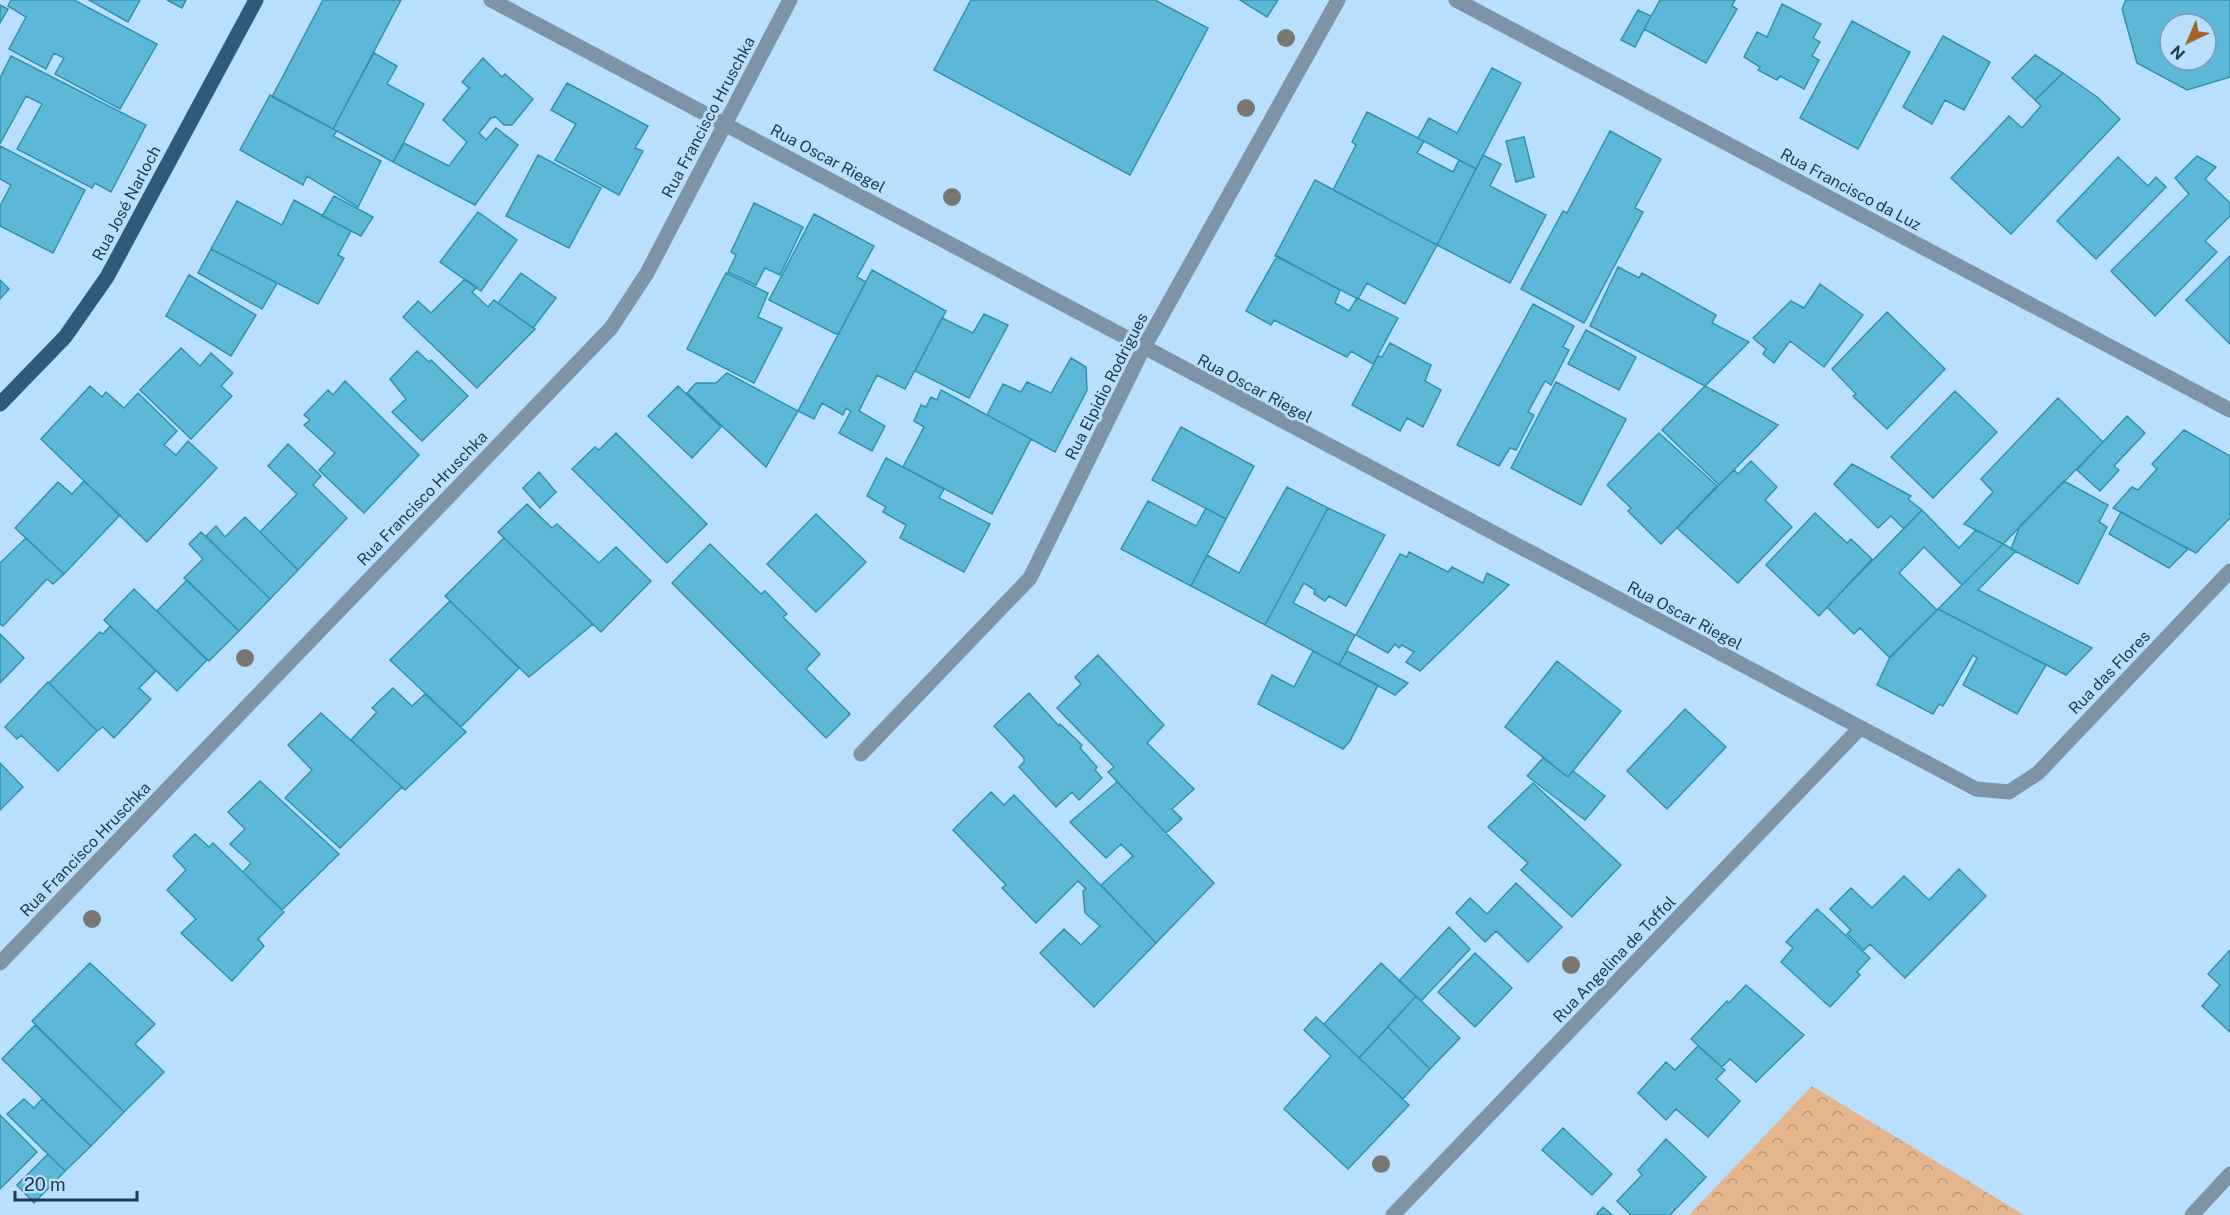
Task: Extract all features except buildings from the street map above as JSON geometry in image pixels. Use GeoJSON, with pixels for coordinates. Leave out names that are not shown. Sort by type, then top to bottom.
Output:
{"type":"FeatureCollection","features":[{"type":"Feature","properties":{"kind":"main road","name":"Rua José Narloch"},"geometry":{"type":"LineString","coordinates":[[0,404],[65,337],[107,277],[255,0]]}},
{"type":"Feature","properties":{"kind":"street","name":"Rua Oscar Riegel"},"geometry":{"type":"LineString","coordinates":[[491,0],[1143,349],[1976,789],[2009,792]]}},
{"type":"Feature","properties":{"kind":"street","name":"Rua Francisco Hruschka"},"geometry":{"type":"LineString","coordinates":[[0,963],[610,328],[647,273],[790,0]]}},
{"type":"Feature","properties":{"kind":"street","name":"Rua Elpidio Rodrigues"},"geometry":{"type":"LineString","coordinates":[[861,754],[1030,578],[1143,349],[1338,0]]}},
{"type":"Feature","properties":{"kind":"street","name":"Rua Francisco da Luz"},"geometry":{"type":"LineString","coordinates":[[1456,0],[2230,410]]}},
{"type":"Feature","properties":{"kind":"street","name":"Rua das Flores"},"geometry":{"type":"LineString","coordinates":[[2009,792],[2038,773],[2230,571]]}},
{"type":"Feature","properties":{"kind":"street","name":"Rua Angelina de Toffol"},"geometry":{"type":"LineString","coordinates":[[1393,1215],[1860,728]]}},
{"type":"Feature","properties":{"kind":"street"},"geometry":{"type":"LineString","coordinates":[[2192,1215],[2230,1174]]}},
{"type":"Feature","properties":{"kind":"green space"},"geometry":{"type":"Polygon","coordinates":[[[1812,1086],[2024,1215],[1689,1215],[1812,1086]]]}}]}
